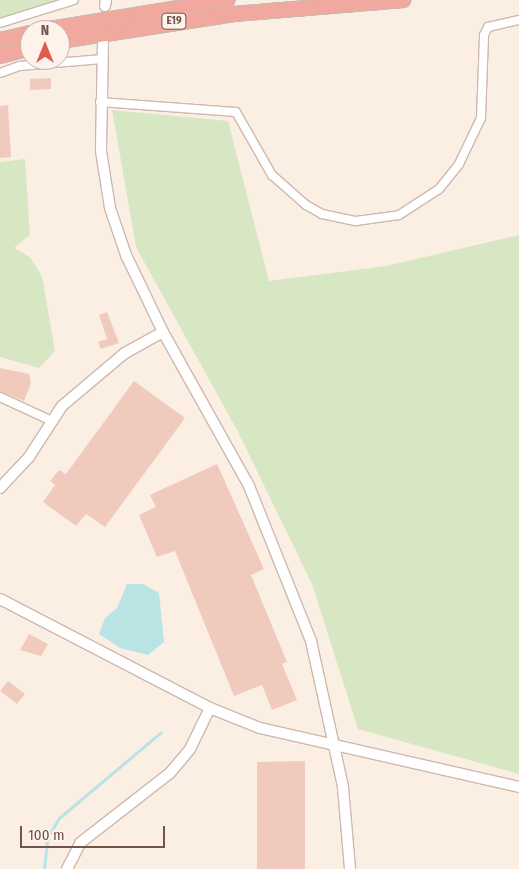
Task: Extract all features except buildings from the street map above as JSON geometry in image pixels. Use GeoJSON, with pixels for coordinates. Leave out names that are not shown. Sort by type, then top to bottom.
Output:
{"type":"FeatureCollection","features":[{"type":"Feature","properties":{"kind":"highway","name":"E19"},"geometry":{"type":"LineString","coordinates":[[70,26],[228,0]]}},
{"type":"Feature","properties":{"kind":"highway","name":"E19"},"geometry":{"type":"LineString","coordinates":[[70,39],[225,15],[403,0]]}},
{"type":"Feature","properties":{"kind":"highway"},"geometry":{"type":"LineString","coordinates":[[0,40],[20,35]]}},
{"type":"Feature","properties":{"kind":"highway"},"geometry":{"type":"LineString","coordinates":[[0,56],[20,51]]}},
{"type":"Feature","properties":{"kind":"street"},"geometry":{"type":"LineString","coordinates":[[0,23],[74,0]]}},
{"type":"Feature","properties":{"kind":"street"},"geometry":{"type":"LineString","coordinates":[[100,102],[236,112],[272,175],[306,205],[322,214],[356,220],[399,215],[439,189],[459,164],[481,118],[484,35],[488,27],[519,20]]}},
{"type":"Feature","properties":{"kind":"street"},"geometry":{"type":"LineString","coordinates":[[104,42],[100,102],[102,151],[110,208],[126,255],[163,332],[248,486],[311,641],[336,747],[350,869]]}},
{"type":"Feature","properties":{"kind":"street"},"geometry":{"type":"LineString","coordinates":[[0,73],[19,66],[103,59]]}},
{"type":"Feature","properties":{"kind":"street"},"geometry":{"type":"LineString","coordinates":[[0,488],[29,457],[62,406],[125,352],[163,332]]}},
{"type":"Feature","properties":{"kind":"street"},"geometry":{"type":"LineString","coordinates":[[0,397],[52,421]]}},
{"type":"Feature","properties":{"kind":"street"},"geometry":{"type":"LineString","coordinates":[[0,599],[210,708],[260,728],[336,747],[519,787]]}},
{"type":"Feature","properties":{"kind":"street"},"geometry":{"type":"LineString","coordinates":[[67,869],[80,843],[170,773],[190,750],[210,708]]}},
{"type":"Feature","properties":{"kind":"green space"},"geometry":{"type":"Polygon","coordinates":[[[0,0],[65,0],[0,20],[0,0]]]}},
{"type":"Feature","properties":{"kind":"green space"},"geometry":{"type":"Polygon","coordinates":[[[112,110],[228,121],[269,281],[386,266],[519,235],[519,774],[358,729],[312,584],[238,432],[136,247],[112,110]]]}},
{"type":"Feature","properties":{"kind":"green space"},"geometry":{"type":"Polygon","coordinates":[[[25,159],[30,235],[14,248],[30,257],[42,276],[55,351],[39,368],[0,357],[0,162],[25,159]]]}},
{"type":"Feature","properties":{"kind":"water"},"geometry":{"type":"Polygon","coordinates":[[[127,584],[143,584],[159,593],[164,642],[148,655],[120,648],[99,634],[105,618],[117,608],[127,584]]]}},
{"type":"Feature","properties":{"kind":"waterway"},"geometry":{"type":"LineString","coordinates":[[44,869],[47,838],[59,818],[161,732]]}}]}
